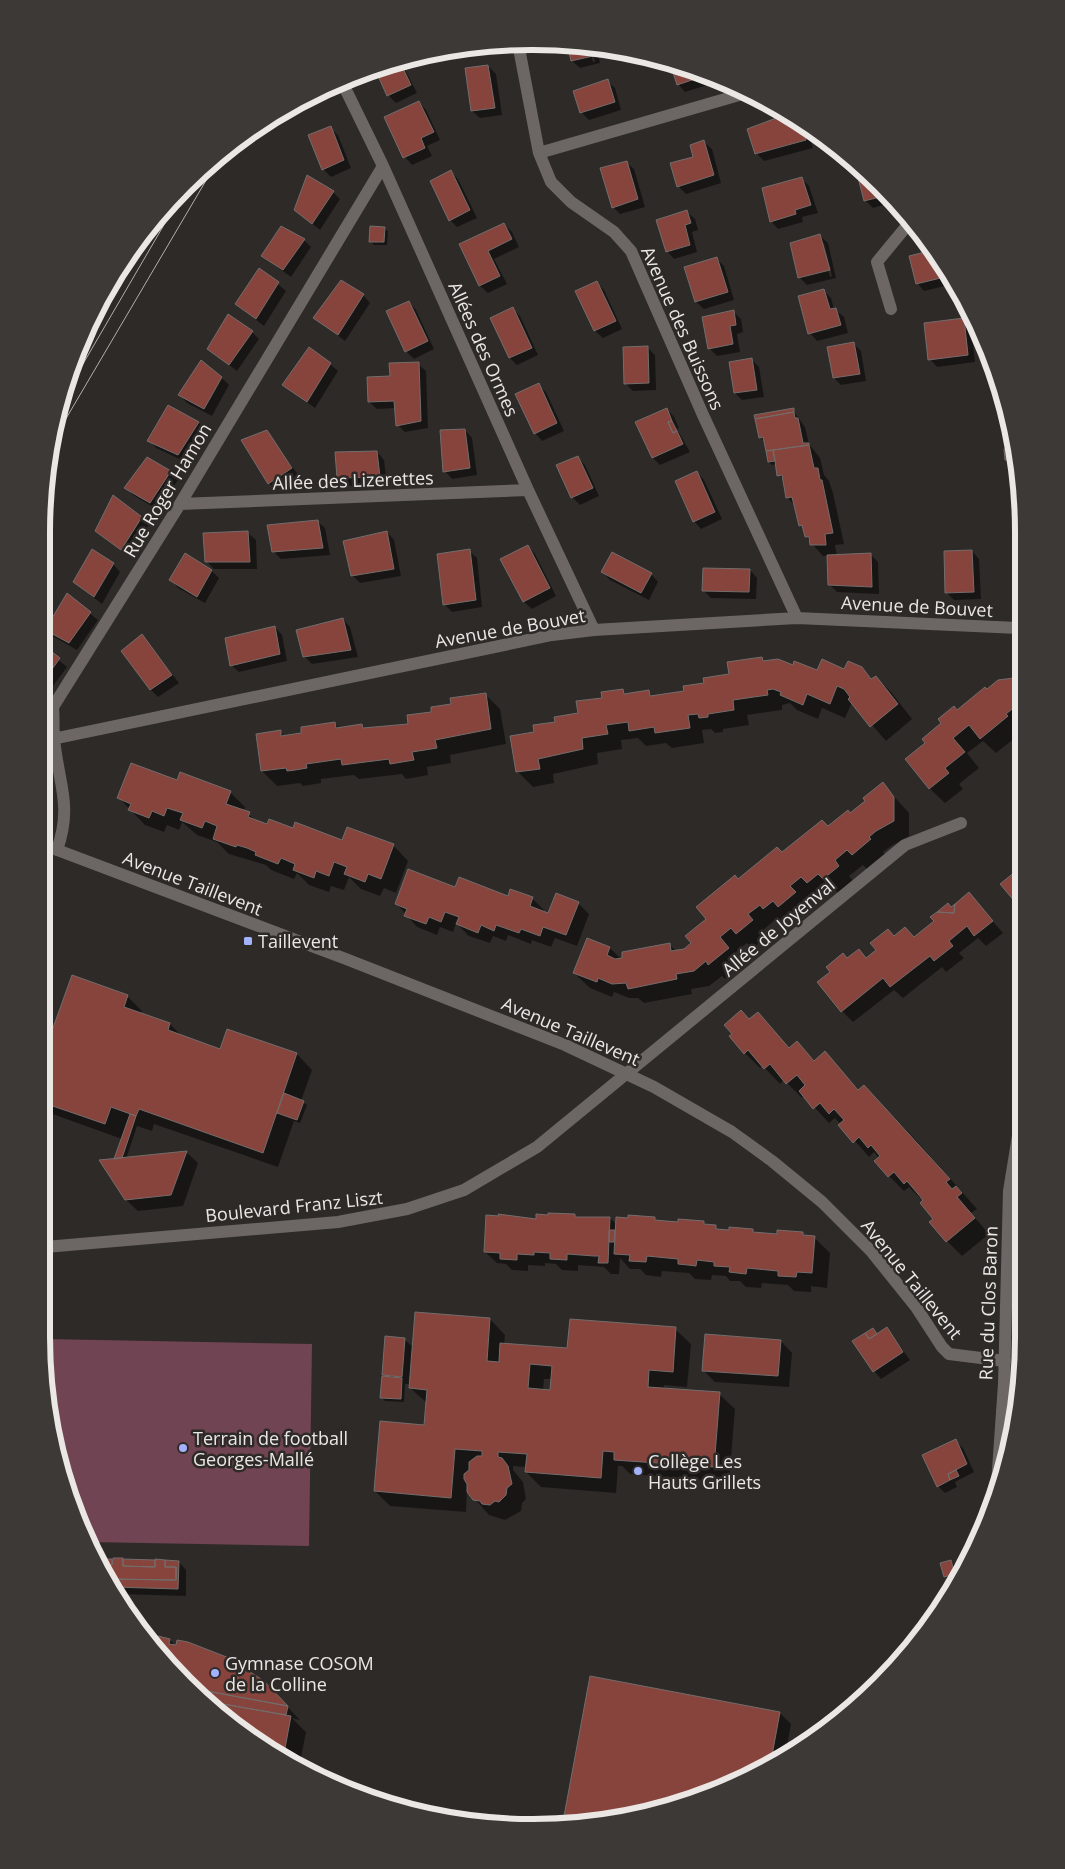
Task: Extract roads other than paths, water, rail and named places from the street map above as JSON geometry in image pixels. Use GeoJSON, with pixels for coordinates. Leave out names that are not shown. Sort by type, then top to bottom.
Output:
{"type":"FeatureCollection","features":[{"type":"Feature","properties":{"kind":"street","name":"Avenue des Buissons"},"geometry":{"type":"LineString","coordinates":[[519,50],[538,153],[551,182],[571,202],[614,232],[631,251],[703,415],[797,618]]}},
{"type":"Feature","properties":{"kind":"street","name":"Allées des Ormes"},"geometry":{"type":"LineString","coordinates":[[345,88],[383,166],[528,490],[594,630]]}},
{"type":"Feature","properties":{"kind":"street"},"geometry":{"type":"LineString","coordinates":[[538,153],[736,96]]}},
{"type":"Feature","properties":{"kind":"street","name":"Rue Roger Hamon"},"geometry":{"type":"LineString","coordinates":[[50,729],[54,707],[180,504],[383,166]]}},
{"type":"Feature","properties":{"kind":"street"},"geometry":{"type":"LineString","coordinates":[[891,309],[877,262],[906,227]]}},
{"type":"Feature","properties":{"kind":"street","name":"Allée des Lizerettes"},"geometry":{"type":"LineString","coordinates":[[180,504],[528,490]]}},
{"type":"Feature","properties":{"kind":"street","name":"Avenue de Bouvet"},"geometry":{"type":"LineString","coordinates":[[50,740],[552,635],[594,630],[797,618],[1015,628]]}},
{"type":"Feature","properties":{"kind":"street","name":"Rue Roger Hamon"},"geometry":{"type":"LineString","coordinates":[[50,747],[65,798],[65,820],[57,850]]}},
{"type":"Feature","properties":{"kind":"street","name":"Allée de Joyenval"},"geometry":{"type":"LineString","coordinates":[[628,1075],[905,845],[961,823]]}},
{"type":"Feature","properties":{"kind":"street","name":"Avenue Taillevent"},"geometry":{"type":"LineString","coordinates":[[50,847],[565,1044],[680,1101],[732,1132],[772,1161],[822,1202],[871,1251],[916,1306],[942,1347],[949,1354],[1005,1360]]}},
{"type":"Feature","properties":{"kind":"street","name":"Boulevard Franz Liszt"},"geometry":{"type":"LineString","coordinates":[[50,1247],[338,1222],[408,1209],[464,1190],[537,1147],[628,1075]]}},
{"type":"Feature","properties":{"kind":"street","name":"Rue du Clos Baron"},"geometry":{"type":"LineString","coordinates":[[1005,1437],[1008,1413],[1005,1360],[1009,1191],[1015,1146]]}},
{"type":"Feature","properties":{"kind":"tram line"},"geometry":{"type":"LineString","coordinates":[[62,426],[210,174]]}},
{"type":"Feature","properties":{"kind":"tram line"},"geometry":{"type":"LineString","coordinates":[[77,374],[171,213]]}},
{"type":"Feature","properties":{"kind":"place","name":"Taillevent"},"geometry":{"type":"Point","coordinates":[248,941]}},
{"type":"Feature","properties":{"kind":"place","name":"Terrain de football Georges-Mallé"},"geometry":{"type":"Point","coordinates":[183,1448]}},
{"type":"Feature","properties":{"kind":"place","name":"Collège Les Hauts Grillets"},"geometry":{"type":"Point","coordinates":[638,1471]}},
{"type":"Feature","properties":{"kind":"place","name":"Gymnase COSOM de la Colline"},"geometry":{"type":"Point","coordinates":[215,1673]}}]}
